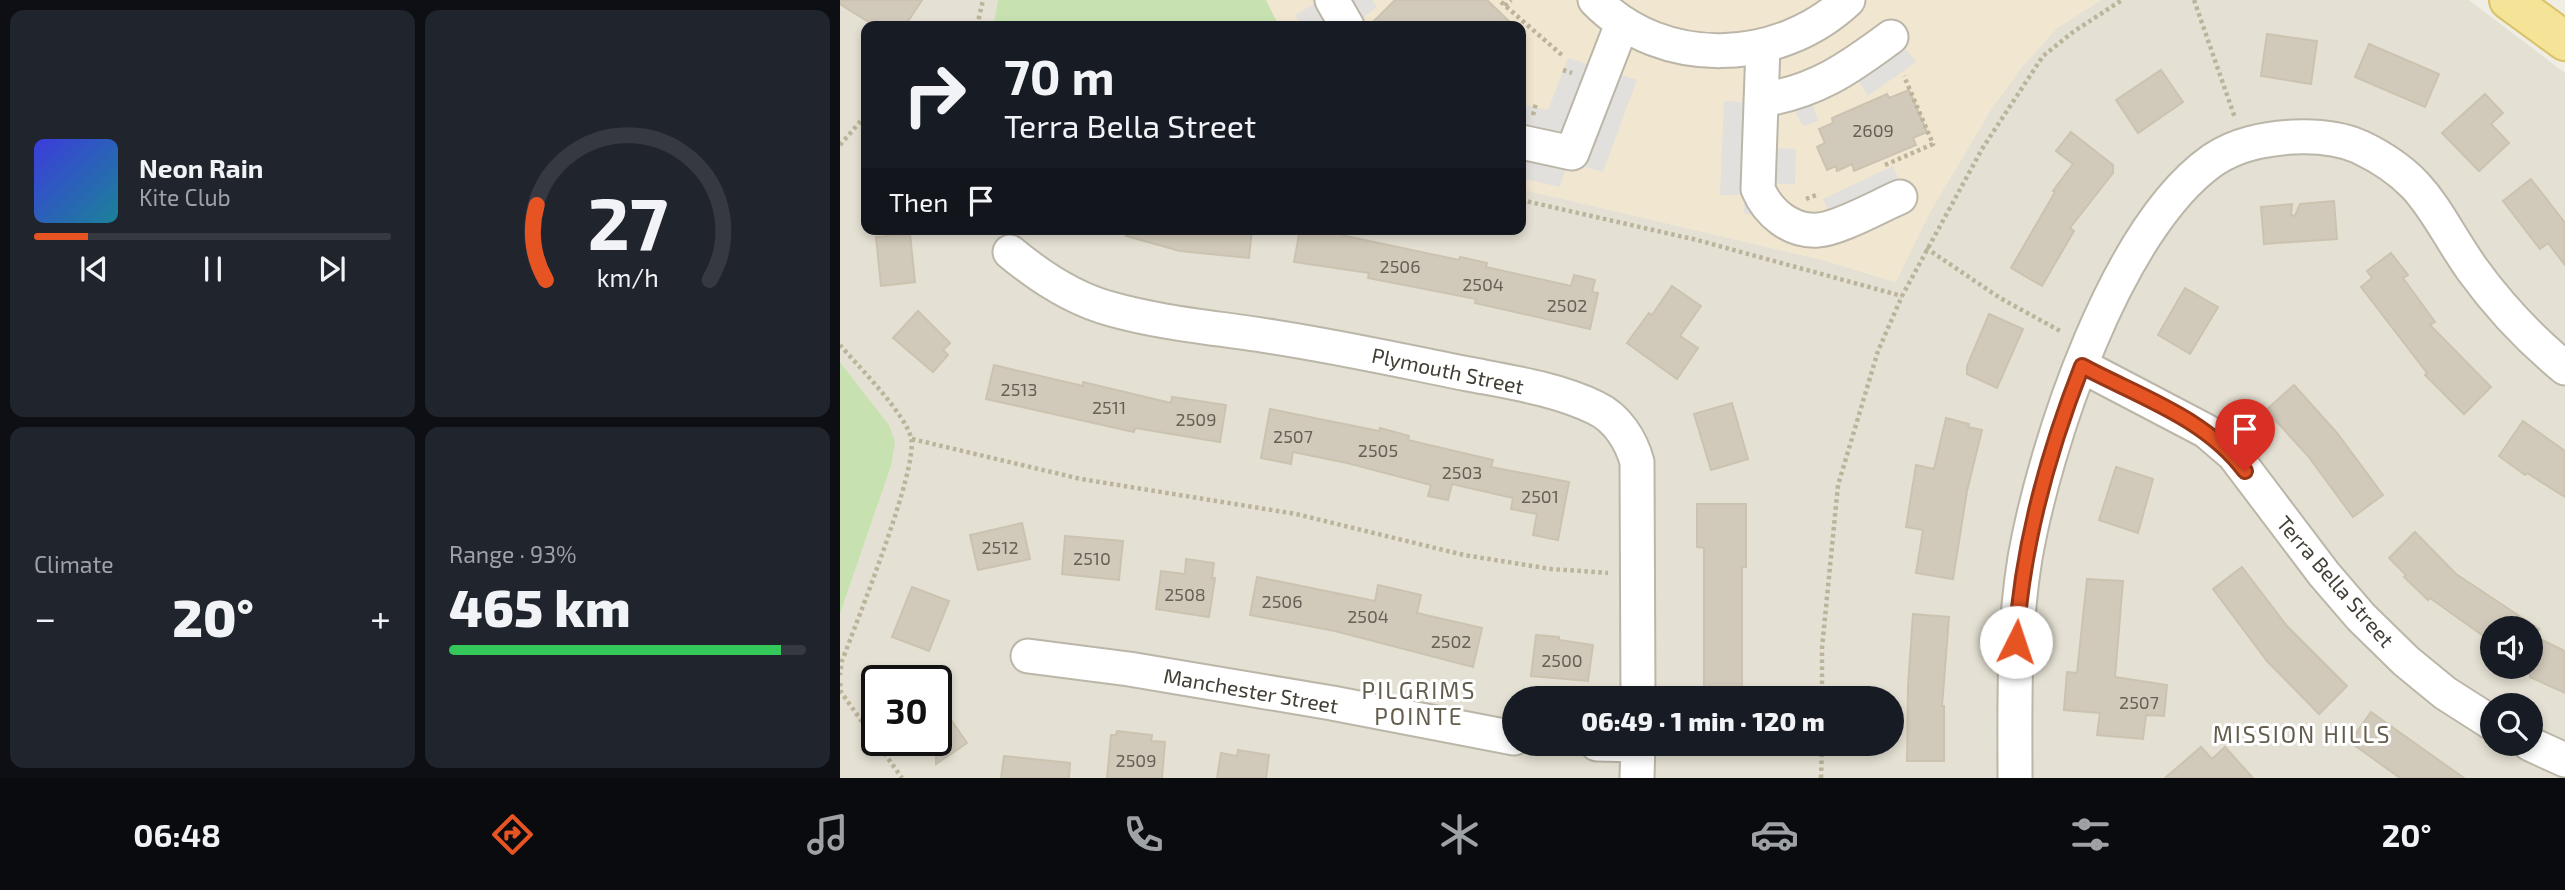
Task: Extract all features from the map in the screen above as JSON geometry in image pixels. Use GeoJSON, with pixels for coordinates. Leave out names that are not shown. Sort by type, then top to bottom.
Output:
{"type":"FeatureCollection","features":[{"type":"Feature","properties":{"kind":"main road"},"geometry":{"type":"LineString","coordinates":[[2510,0],[2565,41]]}},
{"type":"Feature","properties":{"kind":"street"},"geometry":{"type":"LineString","coordinates":[[1332,0],[1344,21]]}},
{"type":"Feature","properties":{"kind":"street"},"geometry":{"type":"LineString","coordinates":[[1595,0],[1622,24],[1662,43],[1699,51],[1724,51],[1782,41],[1818,24],[1848,0]]}},
{"type":"Feature","properties":{"kind":"street"},"geometry":{"type":"LineString","coordinates":[[1526,143],[1572,153],[1622,24]]}},
{"type":"Feature","properties":{"kind":"street"},"geometry":{"type":"LineString","coordinates":[[1761,100],[1814,87],[1849,69],[1891,37]]}},
{"type":"Feature","properties":{"kind":"street"},"geometry":{"type":"LineString","coordinates":[[1763,46],[1758,189],[1762,200],[1775,214],[1792,225],[1820,230],[1900,197]]}},
{"type":"Feature","properties":{"kind":"street"},"geometry":{"type":"LineString","coordinates":[[2015,778],[2014,663],[2018,600],[2042,478],[2082,366],[2103,314],[2131,257],[2156,220],[2191,178],[2214,159],[2242,145],[2272,138],[2308,137],[2333,139],[2356,145],[2390,163],[2414,182],[2426,196],[2473,270],[2513,319],[2565,368]]}},
{"type":"Feature","properties":{"kind":"street","name":"Plymouth Street"},"geometry":{"type":"LineString","coordinates":[[1010,252],[1050,282],[1079,298],[1110,309],[1301,341],[1513,383],[1556,394],[1608,415],[1633,448],[1637,462],[1638,686]]}},
{"type":"Feature","properties":{"kind":"street","name":"Terra Bella Street"},"geometry":{"type":"LineString","coordinates":[[2082,366],[2185,419],[2234,455],[2324,574],[2361,617],[2406,661],[2445,693],[2480,715]]}},
{"type":"Feature","properties":{"kind":"street","name":"Manchester Street"},"geometry":{"type":"LineString","coordinates":[[1028,656],[1129,669],[1332,703],[1502,736]]}},
{"type":"Feature","properties":{"kind":"street"},"geometry":{"type":"LineString","coordinates":[[2543,750],[2565,760]]}},
{"type":"Feature","properties":{"kind":"street"},"geometry":{"type":"LineString","coordinates":[[1637,778],[1638,756]]}},
{"type":"Feature","properties":{"kind":"path"},"geometry":{"type":"LineString","coordinates":[[978,21],[983,0]]}},
{"type":"Feature","properties":{"kind":"path"},"geometry":{"type":"LineString","coordinates":[[1511,0],[1503,4],[1523,21]]}},
{"type":"Feature","properties":{"kind":"path"},"geometry":{"type":"LineString","coordinates":[[1822,686],[1822,648],[1838,485],[1878,351],[1902,296],[1982,149],[2043,57],[2073,32],[2122,0]]}},
{"type":"Feature","properties":{"kind":"path"},"geometry":{"type":"LineString","coordinates":[[2194,0],[2242,145]]}},
{"type":"Feature","properties":{"kind":"path"},"geometry":{"type":"LineString","coordinates":[[1526,24],[1563,56]]}},
{"type":"Feature","properties":{"kind":"path"},"geometry":{"type":"LineString","coordinates":[[1885,165],[1933,144],[1904,76]]}},
{"type":"Feature","properties":{"kind":"path"},"geometry":{"type":"LineString","coordinates":[[840,145],[861,121]]}},
{"type":"Feature","properties":{"kind":"path"},"geometry":{"type":"LineString","coordinates":[[1526,201],[1697,240],[1902,296]]}},
{"type":"Feature","properties":{"kind":"path"},"geometry":{"type":"LineString","coordinates":[[1926,248],[2000,298],[2067,335]]}},
{"type":"Feature","properties":{"kind":"path"},"geometry":{"type":"LineString","coordinates":[[840,345],[901,417],[912,439],[903,491],[842,661],[840,675]]}},
{"type":"Feature","properties":{"kind":"path"},"geometry":{"type":"LineString","coordinates":[[912,439],[1081,479],[1296,514],[1464,555],[1550,569],[1609,573]]}},
{"type":"Feature","properties":{"kind":"path"},"geometry":{"type":"LineString","coordinates":[[840,683],[841,692],[902,778]]}},
{"type":"Feature","properties":{"kind":"path"},"geometry":{"type":"LineString","coordinates":[[1821,778],[1822,756]]}},
{"type":"Feature","properties":{"kind":"shaded area"},"geometry":{"type":"Polygon","coordinates":[[[840,0],[998,0],[994,21],[861,21],[861,235],[1526,235],[1526,190],[1823,260],[1895,282],[1930,212],[1990,111],[2021,68],[2057,28],[2101,0],[2469,0],[2565,73],[2565,778],[840,778],[840,614],[891,466],[889,425],[840,362],[840,0]]]}},
{"type":"Feature","properties":{"kind":"shaded area"},"geometry":{"type":"Polygon","coordinates":[[[1266,0],[2101,0],[2057,28],[2021,68],[1990,111],[1930,212],[1896,282],[1823,260],[1526,190],[1526,21],[1276,21],[1266,0]]]}},
{"type":"Feature","properties":{"kind":"shaded area"},"geometry":{"type":"Polygon","coordinates":[[[1313,0],[1372,0],[1377,7],[1361,21],[1299,21],[1295,15],[1314,4],[1313,0]]]}},
{"type":"Feature","properties":{"kind":"shaded area"},"geometry":{"type":"Polygon","coordinates":[[[1887,26],[1916,62],[1868,96],[1858,80],[1812,101],[1818,121],[1803,126],[1793,108],[1781,113],[1777,119],[1776,148],[1796,149],[1795,184],[1774,184],[1776,195],[1794,214],[1830,215],[1823,199],[1893,166],[1910,206],[1834,240],[1744,213],[1744,195],[1720,195],[1724,101],[1746,102],[1791,82],[1887,26]]]}},
{"type":"Feature","properties":{"kind":"shaded area"},"geometry":{"type":"Polygon","coordinates":[[[1568,58],[1637,80],[1603,172],[1568,162],[1560,187],[1526,179],[1526,105],[1548,110],[1568,58]]]}},
{"type":"Feature","properties":{"kind":"green space"},"geometry":{"type":"Polygon","coordinates":[[[998,0],[1266,0],[1276,21],[994,21],[998,0]]]}},
{"type":"Feature","properties":{"kind":"green space"},"geometry":{"type":"Polygon","coordinates":[[[840,362],[889,425],[895,442],[891,466],[840,614],[840,362]]]}},
{"type":"Feature","properties":{"kind":"building"},"geometry":{"type":"Polygon","coordinates":[[[840,0],[922,0],[908,21],[867,21],[840,4],[840,0]]]}},
{"type":"Feature","properties":{"kind":"building"},"geometry":{"type":"Polygon","coordinates":[[[1395,0],[1487,0],[1509,21],[1374,21],[1395,0]]]}},
{"type":"Feature","properties":{"kind":"building"},"geometry":{"type":"Polygon","coordinates":[[[2267,34],[2317,41],[2311,84],[2261,76],[2267,34]]]}},
{"type":"Feature","properties":{"kind":"building"},"geometry":{"type":"Polygon","coordinates":[[[2369,44],[2439,74],[2425,107],[2355,77],[2369,44]]]}},
{"type":"Feature","properties":{"kind":"building"},"geometry":{"type":"Polygon","coordinates":[[[2161,70],[2183,102],[2138,133],[2116,100],[2161,70]]]}},
{"type":"Feature","properties":{"kind":"building"},"geometry":{"type":"Polygon","coordinates":[[[1909,90],[1927,132],[1913,138],[1916,145],[1854,171],[1852,164],[1837,171],[1836,166],[1827,170],[1817,147],[1825,143],[1819,129],[1833,123],[1832,118],[1887,94],[1889,98],[1909,90]]]}},
{"type":"Feature","properties":{"kind":"building"},"geometry":{"type":"Polygon","coordinates":[[[2485,94],[2503,113],[2491,124],[2509,143],[2479,171],[2442,133],[2485,94]]]}},
{"type":"Feature","properties":{"kind":"building"},"geometry":{"type":"Polygon","coordinates":[[[2071,132],[2113,165],[2113,173],[2070,228],[2074,231],[2042,286],[2011,268],[2055,192],[2053,191],[2073,164],[2056,151],[2071,132]]]}},
{"type":"Feature","properties":{"kind":"building"},"geometry":{"type":"Polygon","coordinates":[[[2531,179],[2565,223],[2565,265],[2548,243],[2540,249],[2503,201],[2531,179]]]}},
{"type":"Feature","properties":{"kind":"building"},"geometry":{"type":"Polygon","coordinates":[[[2334,201],[2337,239],[2264,244],[2261,207],[2292,204],[2291,215],[2295,216],[2300,204],[2334,201]]]}},
{"type":"Feature","properties":{"kind":"building"},"geometry":{"type":"Polygon","coordinates":[[[910,235],[915,282],[881,286],[876,237],[910,235]]]}},
{"type":"Feature","properties":{"kind":"building"},"geometry":{"type":"Polygon","coordinates":[[[1251,235],[1249,258],[1180,251],[1126,236],[1251,235]]]}},
{"type":"Feature","properties":{"kind":"building"},"geometry":{"type":"Polygon","coordinates":[[[1299,235],[1341,235],[1459,260],[1460,257],[1487,263],[1486,267],[1571,286],[1574,275],[1595,280],[1592,292],[1598,293],[1590,329],[1475,303],[1476,299],[1368,278],[1369,273],[1294,262],[1299,235]]]}},
{"type":"Feature","properties":{"kind":"building"},"geometry":{"type":"Polygon","coordinates":[[[2391,253],[2408,275],[2403,278],[2435,322],[2430,325],[2491,387],[2464,414],[2425,375],[2427,373],[2361,287],[2372,278],[2367,271],[2391,253]]]}},
{"type":"Feature","properties":{"kind":"building"},"geometry":{"type":"Polygon","coordinates":[[[1672,286],[1701,306],[1680,336],[1698,348],[1677,379],[1627,343],[1649,313],[1652,315],[1672,286]]]}},
{"type":"Feature","properties":{"kind":"building"},"geometry":{"type":"Polygon","coordinates":[[[2185,288],[2218,307],[2190,354],[2158,335],[2185,288]]]}},
{"type":"Feature","properties":{"kind":"building"},"geometry":{"type":"Polygon","coordinates":[[[918,311],[950,343],[943,350],[948,355],[933,372],[893,338],[918,311]]]}},
{"type":"Feature","properties":{"kind":"building"},"geometry":{"type":"Polygon","coordinates":[[[1989,314],[2023,329],[1997,388],[1967,374],[1967,366],[1989,314]]]}},
{"type":"Feature","properties":{"kind":"building"},"geometry":{"type":"Polygon","coordinates":[[[994,365],[1171,403],[1172,397],[1226,405],[1220,442],[1135,428],[1134,432],[986,399],[994,365]]]}},
{"type":"Feature","properties":{"kind":"building"},"geometry":{"type":"Polygon","coordinates":[[[2294,385],[2337,433],[2383,495],[2353,517],[2308,456],[2266,410],[2294,385]]]}},
{"type":"Feature","properties":{"kind":"building"},"geometry":{"type":"Polygon","coordinates":[[[1732,403],[1748,459],[1711,470],[1694,414],[1732,403]]]}},
{"type":"Feature","properties":{"kind":"building"},"geometry":{"type":"Polygon","coordinates":[[[1270,409],[1379,431],[1380,428],[1409,436],[1408,440],[1493,460],[1491,467],[1569,482],[1558,540],[1533,535],[1537,514],[1511,509],[1513,498],[1452,484],[1448,500],[1428,496],[1431,485],[1347,463],[1293,452],[1291,464],[1261,458],[1270,409]]]}},
{"type":"Feature","properties":{"kind":"building"},"geometry":{"type":"Polygon","coordinates":[[[1946,418],[1982,430],[1967,491],[1953,579],[1916,573],[1923,530],[1906,527],[1916,465],[1934,469],[1946,418]]]}},
{"type":"Feature","properties":{"kind":"building"},"geometry":{"type":"Polygon","coordinates":[[[2523,421],[2565,451],[2565,497],[2527,473],[2525,475],[2499,456],[2523,421]]]}},
{"type":"Feature","properties":{"kind":"building"},"geometry":{"type":"Polygon","coordinates":[[[2116,467],[2153,479],[2138,533],[2099,520],[2116,467]]]}},
{"type":"Feature","properties":{"kind":"building"},"geometry":{"type":"Polygon","coordinates":[[[1697,504],[1746,504],[1746,567],[1742,567],[1742,686],[1704,686],[1704,548],[1697,547],[1697,504]]]}},
{"type":"Feature","properties":{"kind":"building"},"geometry":{"type":"Polygon","coordinates":[[[1022,523],[1030,559],[978,570],[970,535],[1022,523]]]}},
{"type":"Feature","properties":{"kind":"building"},"geometry":{"type":"Polygon","coordinates":[[[2415,532],[2456,574],[2519,616],[2480,616],[2480,633],[2430,598],[2428,600],[2389,558],[2415,532]]]}},
{"type":"Feature","properties":{"kind":"building"},"geometry":{"type":"Polygon","coordinates":[[[1065,536],[1123,541],[1119,580],[1062,574],[1065,536]]]}},
{"type":"Feature","properties":{"kind":"building"},"geometry":{"type":"Polygon","coordinates":[[[1186,559],[1214,563],[1212,578],[1215,578],[1209,617],[1156,609],[1161,571],[1185,574],[1186,559]]]}},
{"type":"Feature","properties":{"kind":"building"},"geometry":{"type":"Polygon","coordinates":[[[2242,567],[2287,626],[2347,686],[2319,714],[2267,661],[2213,589],[2242,567]]]}},
{"type":"Feature","properties":{"kind":"building"},"geometry":{"type":"Polygon","coordinates":[[[1257,577],[1375,601],[1378,585],[1421,595],[1417,613],[1482,628],[1473,667],[1335,631],[1250,615],[1257,577]]]}},
{"type":"Feature","properties":{"kind":"building"},"geometry":{"type":"Polygon","coordinates":[[[2087,579],[2123,581],[2115,677],[2167,685],[2164,716],[2146,715],[2143,739],[2097,735],[2100,713],[2064,710],[2067,672],[2077,673],[2087,579]]]}},
{"type":"Feature","properties":{"kind":"building"},"geometry":{"type":"Polygon","coordinates":[[[912,587],[949,601],[929,651],[892,637],[912,587]]]}},
{"type":"Feature","properties":{"kind":"building"},"geometry":{"type":"Polygon","coordinates":[[[1913,614],[1949,617],[1942,706],[1944,761],[1907,761],[1913,614]]]}},
{"type":"Feature","properties":{"kind":"building"},"geometry":{"type":"Polygon","coordinates":[[[1536,635],[1593,645],[1588,681],[1531,676],[1536,635]]]}},
{"type":"Feature","properties":{"kind":"building"},"geometry":{"type":"Polygon","coordinates":[[[2543,640],[2565,651],[2565,693],[2534,679],[2543,679],[2543,640]]]}},
{"type":"Feature","properties":{"kind":"building"},"geometry":{"type":"Polygon","coordinates":[[[2371,712],[2464,778],[2400,778],[2350,742],[2371,712]]]}},
{"type":"Feature","properties":{"kind":"building"},"geometry":{"type":"Polygon","coordinates":[[[952,721],[967,743],[952,753],[952,721]]]}},
{"type":"Feature","properties":{"kind":"building"},"geometry":{"type":"Polygon","coordinates":[[[1117,731],[1152,735],[1151,741],[1165,742],[1162,778],[1107,778],[1111,735],[1116,735],[1117,731]]]}},
{"type":"Feature","properties":{"kind":"building"},"geometry":{"type":"Polygon","coordinates":[[[2201,747],[2212,759],[2225,747],[2253,778],[2165,778],[2201,747]]]}},
{"type":"Feature","properties":{"kind":"building"},"geometry":{"type":"Polygon","coordinates":[[[1238,750],[1269,755],[1266,778],[1217,778],[1221,753],[1237,756],[1238,750]]]}},
{"type":"Feature","properties":{"kind":"building"},"geometry":{"type":"Polygon","coordinates":[[[936,756],[948,756],[936,764],[936,756]]]}},
{"type":"Feature","properties":{"kind":"building"},"geometry":{"type":"Polygon","coordinates":[[[1004,756],[1070,763],[1069,778],[1001,778],[1004,756]]]}},
{"type":"Feature","properties":{"kind":"district","name":"PILGRIMS POINTE"},"geometry":{"type":"Point","coordinates":[1419,703]}},
{"type":"Feature","properties":{"kind":"district","name":"MISSION HILLS"},"geometry":{"type":"Point","coordinates":[2302,734]}},
{"type":"Feature","properties":{"kind":"route"},"geometry":{"type":"LineString","coordinates":[[2016,642],[2018,600],[2042,478],[2082,366],[2175,413],[2206,432],[2234,455],[2245,471]]}}]}
